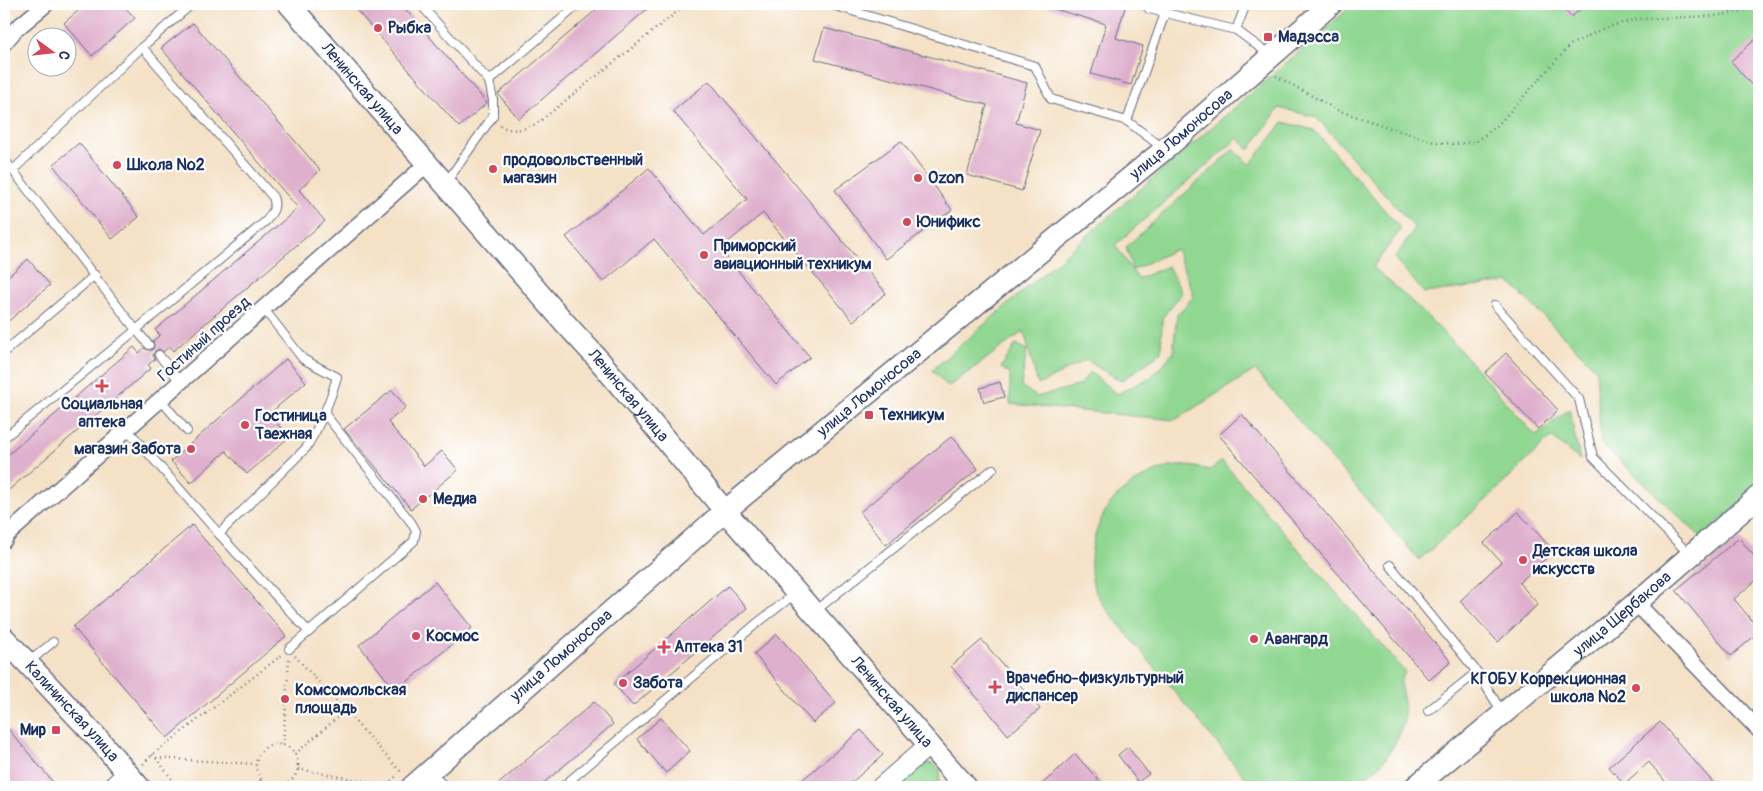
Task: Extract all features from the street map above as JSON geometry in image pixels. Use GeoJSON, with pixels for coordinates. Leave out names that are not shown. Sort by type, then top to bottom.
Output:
{"type":"FeatureCollection","features":[{"type":"Feature","properties":{"kind":"main road","name":"Ленинская улица"},"geometry":{"type":"LineString","coordinates":[[290,4],[598,359],[725,511],[930,744],[957,784]]}},
{"type":"Feature","properties":{"kind":"main road","name":"улица Ломоносова"},"geometry":{"type":"LineString","coordinates":[[414,779],[725,511],[1165,149],[1331,4]]}},
{"type":"Feature","properties":{"kind":"main road","name":"улица Щербакова"},"geometry":{"type":"LineString","coordinates":[[1415,787],[1636,603],[1759,496]]}},
{"type":"Feature","properties":{"kind":"main road","name":"Калининская улица"},"geometry":{"type":"LineString","coordinates":[[4,638],[131,778]]}},
{"type":"Feature","properties":{"kind":"street"},"geometry":{"type":"LineString","coordinates":[[4,43],[16,29],[46,4]]}},
{"type":"Feature","properties":{"kind":"street","name":"Гостиный проезд"},"geometry":{"type":"LineString","coordinates":[[5,535],[182,383],[427,164]]}},
{"type":"Feature","properties":{"kind":"street"},"geometry":{"type":"LineString","coordinates":[[1636,603],[1759,730]]}},
{"type":"Feature","properties":{"kind":"street"},"geometry":{"type":"LineString","coordinates":[[881,787],[930,744]]}},
{"type":"Feature","properties":{"kind":"lane"},"geometry":{"type":"LineString","coordinates":[[13,170],[142,47],[192,4]]}},
{"type":"Feature","properties":{"kind":"lane"},"geometry":{"type":"LineString","coordinates":[[420,4],[489,81],[493,100],[493,116],[445,184]]}},
{"type":"Feature","properties":{"kind":"lane"},"geometry":{"type":"LineString","coordinates":[[489,81],[579,4]]}},
{"type":"Feature","properties":{"kind":"lane"},"geometry":{"type":"LineString","coordinates":[[829,4],[1035,66],[1051,99],[1127,121],[1165,149]]}},
{"type":"Feature","properties":{"kind":"lane"},"geometry":{"type":"LineString","coordinates":[[1145,4],[1148,8],[1165,13],[1236,30],[1265,61]]}},
{"type":"Feature","properties":{"kind":"lane"},"geometry":{"type":"LineString","coordinates":[[1236,30],[1246,4]]}},
{"type":"Feature","properties":{"kind":"lane"},"geometry":{"type":"LineString","coordinates":[[1127,121],[1165,13]]}},
{"type":"Feature","properties":{"kind":"lane"},"geometry":{"type":"LineString","coordinates":[[5,435],[266,222],[274,210],[275,203],[273,197],[142,47]]}},
{"type":"Feature","properties":{"kind":"lane"},"geometry":{"type":"LineString","coordinates":[[4,159],[136,330],[149,344]]}},
{"type":"Feature","properties":{"kind":"lane"},"geometry":{"type":"LineString","coordinates":[[4,352],[95,275]]}},
{"type":"Feature","properties":{"kind":"lane"},"geometry":{"type":"LineString","coordinates":[[1495,305],[1579,399],[1594,457],[1690,556]]}},
{"type":"Feature","properties":{"kind":"lane"},"geometry":{"type":"LineString","coordinates":[[219,534],[306,448],[315,434],[337,377],[303,360],[264,309]]}},
{"type":"Feature","properties":{"kind":"lane"},"geometry":{"type":"LineString","coordinates":[[159,356],[182,383]]}},
{"type":"Feature","properties":{"kind":"lane"},"geometry":{"type":"LineString","coordinates":[[161,400],[187,431]]}},
{"type":"Feature","properties":{"kind":"lane"},"geometry":{"type":"LineString","coordinates":[[289,649],[414,541],[416,531],[411,522],[324,413]]}},
{"type":"Feature","properties":{"kind":"lane"},"geometry":{"type":"LineString","coordinates":[[128,430],[219,534],[309,632]]}},
{"type":"Feature","properties":{"kind":"lane"},"geometry":{"type":"LineString","coordinates":[[814,612],[993,469]]}},
{"type":"Feature","properties":{"kind":"lane"},"geometry":{"type":"LineString","coordinates":[[1390,565],[1477,672],[1503,714]]}},
{"type":"Feature","properties":{"kind":"lane"},"geometry":{"type":"LineString","coordinates":[[562,787],[756,624],[797,592]]}},
{"type":"Feature","properties":{"kind":"lane"},"geometry":{"type":"LineString","coordinates":[[26,664],[53,642]]}},
{"type":"Feature","properties":{"kind":"lane"},"geometry":{"type":"LineString","coordinates":[[1428,711],[1477,672]]}},
{"type":"Feature","properties":{"kind":"lane"},"geometry":{"type":"LineString","coordinates":[[104,787],[131,778]]}},
{"type":"Feature","properties":{"kind":"lane"},"geometry":{"type":"LineString","coordinates":[[414,779],[446,787]]}},
{"type":"Feature","properties":{"kind":"path"},"geometry":{"type":"LineString","coordinates":[[493,116],[504,128],[520,130],[535,125],[687,4]]}},
{"type":"Feature","properties":{"kind":"path"},"geometry":{"type":"LineString","coordinates":[[756,4],[762,7],[780,8],[785,4]]}},
{"type":"Feature","properties":{"kind":"path"},"geometry":{"type":"LineString","coordinates":[[1265,61],[1339,111],[1434,142],[1476,142],[1496,127],[1570,45],[1604,28],[1637,20],[1715,16],[1759,8]]}},
{"type":"Feature","properties":{"kind":"path"},"geometry":{"type":"LineString","coordinates":[[289,649],[345,711],[414,779]]}},
{"type":"Feature","properties":{"kind":"path"},"geometry":{"type":"LineString","coordinates":[[283,745],[289,649]]}},
{"type":"Feature","properties":{"kind":"path"},"geometry":{"type":"LineString","coordinates":[[131,778],[152,754],[289,649]]}},
{"type":"Feature","properties":{"kind":"path"},"geometry":{"type":"LineString","coordinates":[[295,754],[345,711]]}},
{"type":"Feature","properties":{"kind":"path"},"geometry":{"type":"LineString","coordinates":[[283,745],[295,754],[298,769],[290,782],[275,786],[268,784],[262,779],[256,764],[262,751],[268,746],[283,745]]}},
{"type":"Feature","properties":{"kind":"path"},"geometry":{"type":"LineString","coordinates":[[152,754],[178,787]]}},
{"type":"Feature","properties":{"kind":"path"},"geometry":{"type":"LineString","coordinates":[[156,758],[256,764]]}},
{"type":"Feature","properties":{"kind":"path"},"geometry":{"type":"LineString","coordinates":[[298,769],[384,786],[414,779]]}},
{"type":"Feature","properties":{"kind":"path"},"geometry":{"type":"LineString","coordinates":[[252,787],[262,779]]}},
{"type":"Feature","properties":{"kind":"green space"},"geometry":{"type":"Polygon","coordinates":[[[1354,4],[1759,4],[1759,487],[1701,537],[1601,443],[1596,369],[1509,282],[1424,293],[1395,258],[1415,228],[1316,117],[1279,108],[1249,150],[1238,138],[1115,245],[1138,279],[1168,266],[1182,293],[1162,318],[1161,353],[1121,381],[1086,360],[1038,385],[1024,331],[948,387],[932,370],[1354,4]]]}},
{"type":"Feature","properties":{"kind":"green space"},"geometry":{"type":"Polygon","coordinates":[[[1283,122],[1314,130],[1401,229],[1373,267],[1451,340],[1536,436],[1569,409],[1580,460],[1551,437],[1483,503],[1419,560],[1255,370],[1175,420],[1010,404],[1010,374],[1001,368],[1016,344],[1027,350],[1021,386],[1037,397],[1080,385],[1090,372],[1117,394],[1151,377],[1173,353],[1177,315],[1194,296],[1176,249],[1133,270],[1126,247],[1234,149],[1250,165],[1283,122]]]}},
{"type":"Feature","properties":{"kind":"green space","name":"Авангард"},"geometry":{"type":"Polygon","coordinates":[[[1222,461],[1405,672],[1400,683],[1404,702],[1404,722],[1398,737],[1379,767],[1351,787],[1263,787],[1244,776],[1104,606],[1096,593],[1091,571],[1092,547],[1099,524],[1110,504],[1136,482],[1162,469],[1183,466],[1210,470],[1222,461]]]}},
{"type":"Feature","properties":{"kind":"green space"},"geometry":{"type":"Polygon","coordinates":[[[922,762],[934,764],[940,770],[939,782],[933,787],[893,787],[922,762]]]}},
{"type":"Feature","properties":{"kind":"building"},"geometry":{"type":"Polygon","coordinates":[[[86,4],[122,4],[135,18],[92,56],[78,40],[78,28],[68,28],[64,23],[86,4]]]}},
{"type":"Feature","properties":{"kind":"building"},"geometry":{"type":"Polygon","coordinates":[[[351,4],[401,4],[487,103],[459,127],[351,4]]]}},
{"type":"Feature","properties":{"kind":"building"},"geometry":{"type":"Polygon","coordinates":[[[603,4],[653,4],[519,119],[498,94],[603,4]]]}},
{"type":"Feature","properties":{"kind":"building"},"geometry":{"type":"Polygon","coordinates":[[[1049,4],[1126,4],[1116,38],[1143,46],[1131,85],[1091,74],[1106,24],[1048,7],[1049,4]]]}},
{"type":"Feature","properties":{"kind":"building"},"geometry":{"type":"Polygon","coordinates":[[[1559,4],[1587,4],[1571,17],[1559,4]]]}},
{"type":"Feature","properties":{"kind":"building"},"geometry":{"type":"Polygon","coordinates":[[[193,23],[320,170],[299,190],[325,221],[173,351],[170,346],[163,352],[159,349],[155,351],[153,355],[155,359],[148,365],[151,368],[4,494],[4,458],[134,347],[139,353],[144,348],[152,350],[154,346],[153,341],[160,335],[155,330],[298,208],[161,48],[193,23]]]}},
{"type":"Feature","properties":{"kind":"building"},"geometry":{"type":"Polygon","coordinates":[[[824,28],[1027,83],[1016,123],[1040,130],[1022,191],[967,175],[987,105],[815,59],[824,28]]]}},
{"type":"Feature","properties":{"kind":"building"},"geometry":{"type":"Polygon","coordinates":[[[1759,36],[1759,94],[1731,61],[1759,36]]]}},
{"type":"Feature","properties":{"kind":"building"},"geometry":{"type":"Polygon","coordinates":[[[709,81],[886,293],[853,321],[763,213],[720,249],[810,357],[776,385],[654,239],[603,282],[566,237],[649,168],[704,235],[747,199],[673,111],[709,81]]]}},
{"type":"Feature","properties":{"kind":"building"},"geometry":{"type":"Polygon","coordinates":[[[901,141],[952,210],[886,259],[835,190],[901,141]]]}},
{"type":"Feature","properties":{"kind":"building"},"geometry":{"type":"Polygon","coordinates":[[[79,143],[139,217],[112,239],[53,165],[79,143]]]}},
{"type":"Feature","properties":{"kind":"building"},"geometry":{"type":"Polygon","coordinates":[[[28,259],[50,285],[4,325],[4,280],[28,259]]]}},
{"type":"Feature","properties":{"kind":"building"},"geometry":{"type":"Polygon","coordinates":[[[1506,353],[1558,410],[1538,429],[1485,373],[1506,353]]]}},
{"type":"Feature","properties":{"kind":"building","name":"Гостиница Таежная"},"geometry":{"type":"Polygon","coordinates":[[[286,359],[306,382],[269,414],[289,437],[247,474],[226,451],[191,483],[171,461],[286,359]]]}},
{"type":"Feature","properties":{"kind":"building"},"geometry":{"type":"Polygon","coordinates":[[[1000,382],[1004,397],[984,402],[980,388],[1000,382]]]}},
{"type":"Feature","properties":{"kind":"building"},"geometry":{"type":"Polygon","coordinates":[[[392,390],[406,407],[388,422],[424,466],[442,451],[458,470],[411,509],[344,429],[392,390]]]}},
{"type":"Feature","properties":{"kind":"building"},"geometry":{"type":"Polygon","coordinates":[[[1242,414],[1451,662],[1429,680],[1219,435],[1242,414]]]}},
{"type":"Feature","properties":{"kind":"building"},"geometry":{"type":"Polygon","coordinates":[[[952,436],[978,469],[886,545],[860,512],[952,436]]]}},
{"type":"Feature","properties":{"kind":"building"},"geometry":{"type":"Polygon","coordinates":[[[1518,512],[1554,551],[1519,583],[1538,604],[1498,642],[1460,601],[1501,562],[1484,543],[1518,512]]]}},
{"type":"Feature","properties":{"kind":"building"},"geometry":{"type":"Polygon","coordinates":[[[192,525],[286,636],[167,738],[73,627],[192,525]]]}},
{"type":"Feature","properties":{"kind":"building"},"geometry":{"type":"Polygon","coordinates":[[[1739,538],[1759,562],[1759,578],[1734,599],[1759,629],[1759,632],[1731,656],[1676,590],[1739,538]]]}},
{"type":"Feature","properties":{"kind":"building","name":"Космос"},"geometry":{"type":"Polygon","coordinates":[[[435,582],[472,628],[396,691],[359,645],[435,582]]]}},
{"type":"Feature","properties":{"kind":"building"},"geometry":{"type":"Polygon","coordinates":[[[728,586],[747,608],[633,706],[614,684],[728,586]]]}},
{"type":"Feature","properties":{"kind":"building"},"geometry":{"type":"Polygon","coordinates":[[[777,634],[836,703],[813,723],[754,654],[777,634]]]}},
{"type":"Feature","properties":{"kind":"building","name":"Врачебно-физкультурный диспансер"},"geometry":{"type":"Polygon","coordinates":[[[982,640],[1040,709],[1008,735],[951,666],[982,640]]]}},
{"type":"Feature","properties":{"kind":"building"},"geometry":{"type":"Polygon","coordinates":[[[594,702],[613,724],[539,787],[495,787],[594,702]]]}},
{"type":"Feature","properties":{"kind":"building"},"geometry":{"type":"Polygon","coordinates":[[[661,718],[690,751],[666,773],[637,739],[661,718]]]}},
{"type":"Feature","properties":{"kind":"building"},"geometry":{"type":"Polygon","coordinates":[[[1660,722],[1717,787],[1670,787],[1649,762],[1624,784],[1609,767],[1660,722]]]}},
{"type":"Feature","properties":{"kind":"building"},"geometry":{"type":"Polygon","coordinates":[[[4,724],[57,787],[13,787],[4,776],[4,724]]]}},
{"type":"Feature","properties":{"kind":"building"},"geometry":{"type":"Polygon","coordinates":[[[861,730],[883,755],[846,787],[794,787],[861,730]]]}},
{"type":"Feature","properties":{"kind":"building"},"geometry":{"type":"Polygon","coordinates":[[[1128,747],[1149,774],[1138,782],[1118,755],[1128,747]]]}},
{"type":"Feature","properties":{"kind":"building"},"geometry":{"type":"Polygon","coordinates":[[[1075,754],[1105,787],[1039,787],[1075,754]]]}},
{"type":"Feature","properties":{"kind":"place","name":"Рыбка"},"geometry":{"type":"Point","coordinates":[378,28]}},
{"type":"Feature","properties":{"kind":"place","name":"Мадэсса"},"geometry":{"type":"Point","coordinates":[1268,37]}},
{"type":"Feature","properties":{"kind":"place","name":"Школа №2"},"geometry":{"type":"Point","coordinates":[117,165]}},
{"type":"Feature","properties":{"kind":"place","name":"продовольственный магазин"},"geometry":{"type":"Point","coordinates":[493,169]}},
{"type":"Feature","properties":{"kind":"place","name":"Ozon"},"geometry":{"type":"Point","coordinates":[918,178]}},
{"type":"Feature","properties":{"kind":"place","name":"Юнификс"},"geometry":{"type":"Point","coordinates":[907,222]}},
{"type":"Feature","properties":{"kind":"place","name":"Приморский авиационный техникум"},"geometry":{"type":"Point","coordinates":[704,255]}},
{"type":"Feature","properties":{"kind":"place","name":"Социальная аптека"},"geometry":{"type":"Point","coordinates":[102,386]}},
{"type":"Feature","properties":{"kind":"place","name":"Техникум"},"geometry":{"type":"Point","coordinates":[869,415]}},
{"type":"Feature","properties":{"kind":"place","name":"Гостиница Таежная"},"geometry":{"type":"Point","coordinates":[245,425]}},
{"type":"Feature","properties":{"kind":"place","name":"магазин Забота"},"geometry":{"type":"Point","coordinates":[191,449]}},
{"type":"Feature","properties":{"kind":"place","name":"Медиа"},"geometry":{"type":"Point","coordinates":[423,499]}},
{"type":"Feature","properties":{"kind":"place","name":"Детская школа искусств"},"geometry":{"type":"Point","coordinates":[1523,560]}},
{"type":"Feature","properties":{"kind":"place","name":"Космос"},"geometry":{"type":"Point","coordinates":[416,636]}},
{"type":"Feature","properties":{"kind":"place","name":"Авангард"},"geometry":{"type":"Point","coordinates":[1254,639]}},
{"type":"Feature","properties":{"kind":"place","name":"Аптека 31"},"geometry":{"type":"Point","coordinates":[664,647]}},
{"type":"Feature","properties":{"kind":"place","name":"Забота"},"geometry":{"type":"Point","coordinates":[623,683]}},
{"type":"Feature","properties":{"kind":"place","name":"Врачебно-физкультурный диспансер"},"geometry":{"type":"Point","coordinates":[995,687]}},
{"type":"Feature","properties":{"kind":"place","name":"КГОБУ Коррекционная школа №2"},"geometry":{"type":"Point","coordinates":[1636,688]}},
{"type":"Feature","properties":{"kind":"place","name":"Комсомольская площадь"},"geometry":{"type":"Point","coordinates":[285,699]}},
{"type":"Feature","properties":{"kind":"place","name":"Мир"},"geometry":{"type":"Point","coordinates":[56,730]}}]}
